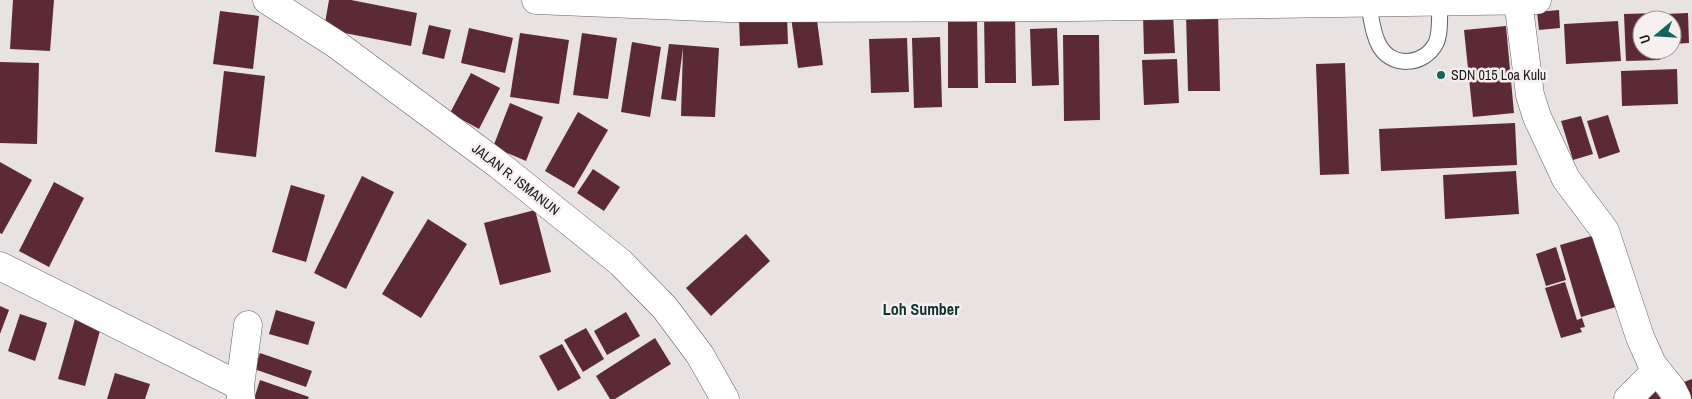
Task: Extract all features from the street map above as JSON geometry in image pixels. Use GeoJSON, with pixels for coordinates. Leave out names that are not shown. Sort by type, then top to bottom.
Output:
{"type":"FeatureCollection","features":[{"type":"Feature","properties":{"kind":"street","name":"JALAN R. ISMANUN"},"geometry":{"type":"LineString","coordinates":[[267,0],[336,44],[484,154],[621,262],[665,308],[700,355],[725,399]]}},
{"type":"Feature","properties":{"kind":"street"},"geometry":{"type":"LineString","coordinates":[[536,0],[728,8],[1074,7],[1320,1],[1525,0],[1530,95],[1537,118],[1566,179],[1606,231],[1640,337],[1656,371],[1677,399]]}},
{"type":"Feature","properties":{"kind":"street"},"geometry":{"type":"LineString","coordinates":[[0,266],[241,392],[248,325]]}},
{"type":"Feature","properties":{"kind":"street"},"geometry":{"type":"LineString","coordinates":[[1628,399],[1656,371]]}},
{"type":"Feature","properties":{"kind":"lane"},"geometry":{"type":"LineString","coordinates":[[1368,2],[1378,43],[1388,56],[1401,62],[1415,60],[1430,52],[1437,41],[1440,1]]}},
{"type":"Feature","properties":{"kind":"building"},"geometry":{"type":"Polygon","coordinates":[[[13,0],[54,0],[50,51],[10,49],[13,0]]]}},
{"type":"Feature","properties":{"kind":"building"},"geometry":{"type":"Polygon","coordinates":[[[329,0],[351,0],[417,13],[411,46],[324,29],[329,0]]]}},
{"type":"Feature","properties":{"kind":"building"},"geometry":{"type":"Polygon","coordinates":[[[1559,10],[1560,28],[1539,30],[1537,12],[1559,10]]]}},
{"type":"Feature","properties":{"kind":"building"},"geometry":{"type":"Polygon","coordinates":[[[220,11],[259,16],[253,69],[213,64],[220,11]]]}},
{"type":"Feature","properties":{"kind":"building"},"geometry":{"type":"Polygon","coordinates":[[[816,13],[823,65],[798,68],[791,17],[816,13]]]}},
{"type":"Feature","properties":{"kind":"building"},"geometry":{"type":"Polygon","coordinates":[[[984,13],[1015,13],[1016,83],[985,83],[984,13]]]}},
{"type":"Feature","properties":{"kind":"building"},"geometry":{"type":"Polygon","coordinates":[[[1218,13],[1220,91],[1188,91],[1186,14],[1218,13]]]}},
{"type":"Feature","properties":{"kind":"building"},"geometry":{"type":"Polygon","coordinates":[[[1682,13],[1688,13],[1689,43],[1682,43],[1682,13]]]}},
{"type":"Feature","properties":{"kind":"building"},"geometry":{"type":"Polygon","coordinates":[[[1143,14],[1173,14],[1175,53],[1144,54],[1143,14]]]}},
{"type":"Feature","properties":{"kind":"building"},"geometry":{"type":"Polygon","coordinates":[[[1624,14],[1632,14],[1632,60],[1660,60],[1626,61],[1624,14]]]}},
{"type":"Feature","properties":{"kind":"building"},"geometry":{"type":"Polygon","coordinates":[[[787,16],[788,44],[740,46],[739,19],[787,16]]]}},
{"type":"Feature","properties":{"kind":"building"},"geometry":{"type":"Polygon","coordinates":[[[948,19],[977,19],[978,88],[948,88],[948,19]]]}},
{"type":"Feature","properties":{"kind":"building"},"geometry":{"type":"Polygon","coordinates":[[[1618,21],[1621,61],[1566,64],[1564,24],[1618,21]]]}},
{"type":"Feature","properties":{"kind":"building"},"geometry":{"type":"Polygon","coordinates":[[[429,25],[451,30],[444,59],[422,54],[429,25]]]}},
{"type":"Feature","properties":{"kind":"building"},"geometry":{"type":"Polygon","coordinates":[[[1506,26],[1514,113],[1473,117],[1464,30],[1506,26]]]}},
{"type":"Feature","properties":{"kind":"building"},"geometry":{"type":"Polygon","coordinates":[[[469,28],[513,38],[505,73],[461,63],[469,28]]]}},
{"type":"Feature","properties":{"kind":"building"},"geometry":{"type":"Polygon","coordinates":[[[1057,28],[1059,85],[1032,86],[1030,29],[1057,28]]]}},
{"type":"Feature","properties":{"kind":"building"},"geometry":{"type":"Polygon","coordinates":[[[520,33],[569,40],[559,104],[510,97],[520,33]]]}},
{"type":"Feature","properties":{"kind":"building"},"geometry":{"type":"Polygon","coordinates":[[[582,33],[617,38],[608,99],[573,95],[582,33]]]}},
{"type":"Feature","properties":{"kind":"building"},"geometry":{"type":"Polygon","coordinates":[[[1063,35],[1099,35],[1100,120],[1064,121],[1063,35]]]}},
{"type":"Feature","properties":{"kind":"building"},"geometry":{"type":"Polygon","coordinates":[[[940,37],[942,107],[914,108],[912,38],[940,37]]]}},
{"type":"Feature","properties":{"kind":"building"},"geometry":{"type":"Polygon","coordinates":[[[907,38],[909,92],[871,93],[869,39],[907,38]]]}},
{"type":"Feature","properties":{"kind":"building"},"geometry":{"type":"Polygon","coordinates":[[[632,42],[661,47],[650,117],[621,112],[632,42]]]}},
{"type":"Feature","properties":{"kind":"building"},"geometry":{"type":"Polygon","coordinates":[[[669,44],[719,48],[715,117],[681,116],[683,48],[676,101],[661,99],[669,44]]]}},
{"type":"Feature","properties":{"kind":"building"},"geometry":{"type":"Polygon","coordinates":[[[1177,59],[1179,103],[1144,105],[1142,60],[1177,59]]]}},
{"type":"Feature","properties":{"kind":"building"},"geometry":{"type":"Polygon","coordinates":[[[0,62],[39,63],[37,144],[0,143],[0,62]]]}},
{"type":"Feature","properties":{"kind":"building"},"geometry":{"type":"Polygon","coordinates":[[[1345,63],[1349,174],[1320,175],[1316,64],[1345,63]]]}},
{"type":"Feature","properties":{"kind":"building"},"geometry":{"type":"Polygon","coordinates":[[[1677,69],[1678,104],[1622,106],[1621,71],[1677,69]]]}},
{"type":"Feature","properties":{"kind":"building"},"geometry":{"type":"Polygon","coordinates":[[[224,71],[265,76],[256,157],[215,152],[224,71]]]}},
{"type":"Feature","properties":{"kind":"building"},"geometry":{"type":"Polygon","coordinates":[[[471,73],[500,88],[479,129],[450,113],[471,73]]]}},
{"type":"Feature","properties":{"kind":"building"},"geometry":{"type":"Polygon","coordinates":[[[510,103],[543,117],[526,161],[493,147],[510,103]]]}},
{"type":"Feature","properties":{"kind":"building"},"geometry":{"type":"Polygon","coordinates":[[[578,112],[608,130],[574,188],[545,171],[578,112]]]}},
{"type":"Feature","properties":{"kind":"building"},"geometry":{"type":"Polygon","coordinates":[[[1608,115],[1620,152],[1599,159],[1587,121],[1608,115]]]}},
{"type":"Feature","properties":{"kind":"building"},"geometry":{"type":"Polygon","coordinates":[[[1581,116],[1593,154],[1573,160],[1561,121],[1581,116]]]}},
{"type":"Feature","properties":{"kind":"building"},"geometry":{"type":"Polygon","coordinates":[[[1515,123],[1517,165],[1381,171],[1379,129],[1515,123]]]}},
{"type":"Feature","properties":{"kind":"building"},"geometry":{"type":"Polygon","coordinates":[[[0,162],[32,180],[2,234],[0,233],[0,162]]]}},
{"type":"Feature","properties":{"kind":"building"},"geometry":{"type":"Polygon","coordinates":[[[593,169],[620,187],[604,211],[577,193],[593,169]]]}},
{"type":"Feature","properties":{"kind":"building"},"geometry":{"type":"Polygon","coordinates":[[[1516,171],[1519,214],[1445,219],[1443,175],[1516,171]]]}},
{"type":"Feature","properties":{"kind":"building"},"geometry":{"type":"Polygon","coordinates":[[[362,176],[394,192],[346,289],[314,273],[362,176]]]}},
{"type":"Feature","properties":{"kind":"building"},"geometry":{"type":"Polygon","coordinates":[[[54,182],[84,198],[49,267],[19,251],[54,182]]]}},
{"type":"Feature","properties":{"kind":"building"},"geometry":{"type":"Polygon","coordinates":[[[291,185],[325,195],[306,262],[272,252],[291,185]]]}},
{"type":"Feature","properties":{"kind":"building"},"geometry":{"type":"Polygon","coordinates":[[[535,210],[551,272],[500,285],[484,223],[535,210]]]}},
{"type":"Feature","properties":{"kind":"building"},"geometry":{"type":"Polygon","coordinates":[[[428,219],[467,244],[421,318],[382,294],[428,219]]]}},
{"type":"Feature","properties":{"kind":"building"},"geometry":{"type":"Polygon","coordinates":[[[746,234],[770,261],[711,316],[686,288],[746,234]]]}},
{"type":"Feature","properties":{"kind":"building"},"geometry":{"type":"Polygon","coordinates":[[[1595,235],[1616,307],[1581,317],[1560,245],[1595,235]]]}},
{"type":"Feature","properties":{"kind":"building"},"geometry":{"type":"Polygon","coordinates":[[[1556,247],[1566,280],[1546,286],[1536,254],[1556,247]]]}},
{"type":"Feature","properties":{"kind":"building"},"geometry":{"type":"Polygon","coordinates":[[[1565,282],[1577,320],[1582,318],[1585,327],[1580,328],[1582,332],[1561,338],[1545,288],[1565,282]]]}},
{"type":"Feature","properties":{"kind":"building"},"geometry":{"type":"Polygon","coordinates":[[[0,306],[9,310],[0,334],[0,306]]]}},
{"type":"Feature","properties":{"kind":"building"},"geometry":{"type":"Polygon","coordinates":[[[276,310],[315,322],[308,345],[269,334],[276,310]]]}},
{"type":"Feature","properties":{"kind":"building"},"geometry":{"type":"Polygon","coordinates":[[[626,312],[640,336],[607,355],[594,331],[626,312]]]}},
{"type":"Feature","properties":{"kind":"building"},"geometry":{"type":"Polygon","coordinates":[[[20,314],[47,323],[35,361],[8,351],[20,314]]]}},
{"type":"Feature","properties":{"kind":"building"},"geometry":{"type":"Polygon","coordinates":[[[75,319],[101,327],[85,386],[58,379],[75,319]]]}},
{"type":"Feature","properties":{"kind":"building"},"geometry":{"type":"Polygon","coordinates":[[[586,328],[604,359],[583,372],[564,340],[586,328]]]}},
{"type":"Feature","properties":{"kind":"building"},"geometry":{"type":"Polygon","coordinates":[[[655,338],[671,364],[615,399],[610,399],[596,376],[655,338]]]}},
{"type":"Feature","properties":{"kind":"building"},"geometry":{"type":"Polygon","coordinates":[[[562,344],[581,378],[558,391],[539,356],[562,344]]]}},
{"type":"Feature","properties":{"kind":"building"},"geometry":{"type":"Polygon","coordinates":[[[260,353],[312,371],[306,387],[254,369],[260,353]]]}},
{"type":"Feature","properties":{"kind":"building"},"geometry":{"type":"Polygon","coordinates":[[[115,373],[150,384],[145,399],[107,399],[115,373]]]}},
{"type":"Feature","properties":{"kind":"building"},"geometry":{"type":"Polygon","coordinates":[[[1692,379],[1692,399],[1689,399],[1684,382],[1692,379]]]}},
{"type":"Feature","properties":{"kind":"building"},"geometry":{"type":"Polygon","coordinates":[[[260,380],[309,397],[308,399],[254,399],[260,380]]]}},
{"type":"Feature","properties":{"kind":"building"},"geometry":{"type":"Polygon","coordinates":[[[1652,387],[1661,399],[1638,399],[1652,387]]]}},
{"type":"Feature","properties":{"kind":"place","name":"SDN 015 Loa Kulu"},"geometry":{"type":"Point","coordinates":[1441,75]}},
{"type":"Feature","properties":{"kind":"district","name":"Loh Sumber"},"geometry":{"type":"Point","coordinates":[921,309]}}]}
